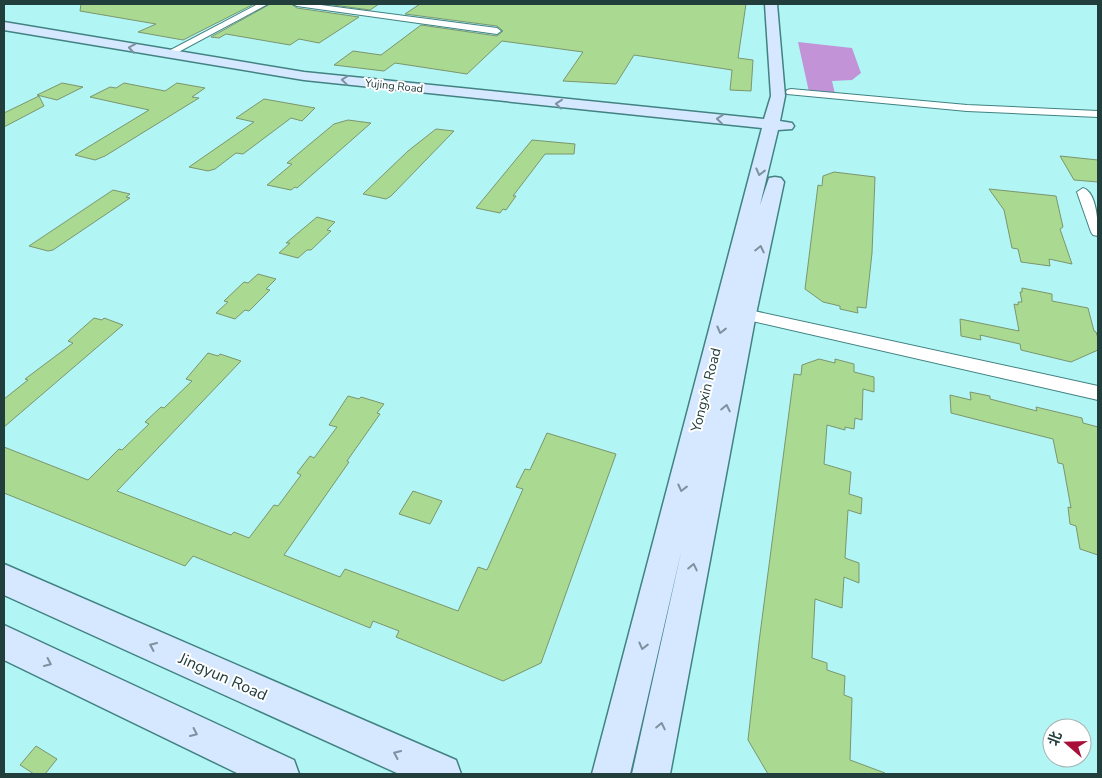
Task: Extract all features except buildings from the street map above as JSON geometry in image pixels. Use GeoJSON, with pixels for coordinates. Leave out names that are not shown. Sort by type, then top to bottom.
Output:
{"type":"FeatureCollection","features":[{"type":"Feature","properties":{"kind":"street"},"geometry":{"type":"LineString","coordinates":[[168,54],[264,4]]}},
{"type":"Feature","properties":{"kind":"street"},"geometry":{"type":"LineString","coordinates":[[297,4],[497,31]]}},
{"type":"Feature","properties":{"kind":"street","name":"Yongxin Road"},"geometry":{"type":"LineString","coordinates":[[651,774],[745,314],[778,131],[778,96],[771,4]]}},
{"type":"Feature","properties":{"kind":"street","name":"Yongxin Road"},"geometry":{"type":"LineString","coordinates":[[611,774],[778,131],[792,92],[780,4]]}},
{"type":"Feature","properties":{"kind":"street","name":"Yujing Road"},"geometry":{"type":"LineString","coordinates":[[4,26],[304,76],[778,131]]}},
{"type":"Feature","properties":{"kind":"street"},"geometry":{"type":"LineString","coordinates":[[4,38],[251,82]]}},
{"type":"Feature","properties":{"kind":"street","name":"Yujing Road"},"geometry":{"type":"LineString","coordinates":[[290,89],[778,131]]}},
{"type":"Feature","properties":{"kind":"street"},"geometry":{"type":"LineString","coordinates":[[792,92],[967,108],[1098,114]]}},
{"type":"Feature","properties":{"kind":"street"},"geometry":{"type":"LineString","coordinates":[[1083,192],[1098,232]]}},
{"type":"Feature","properties":{"kind":"street"},"geometry":{"type":"LineString","coordinates":[[745,314],[1098,394]]}},
{"type":"Feature","properties":{"kind":"street","name":"Jingyun Road"},"geometry":{"type":"LineString","coordinates":[[4,579],[442,774]]}},
{"type":"Feature","properties":{"kind":"street"},"geometry":{"type":"LineString","coordinates":[[4,642],[280,774]]}},
{"type":"Feature","properties":{"kind":"shaded area"},"geometry":{"type":"Polygon","coordinates":[[[798,42],[852,48],[861,73],[852,80],[832,81],[835,94],[809,92],[798,42]]]}}]}
